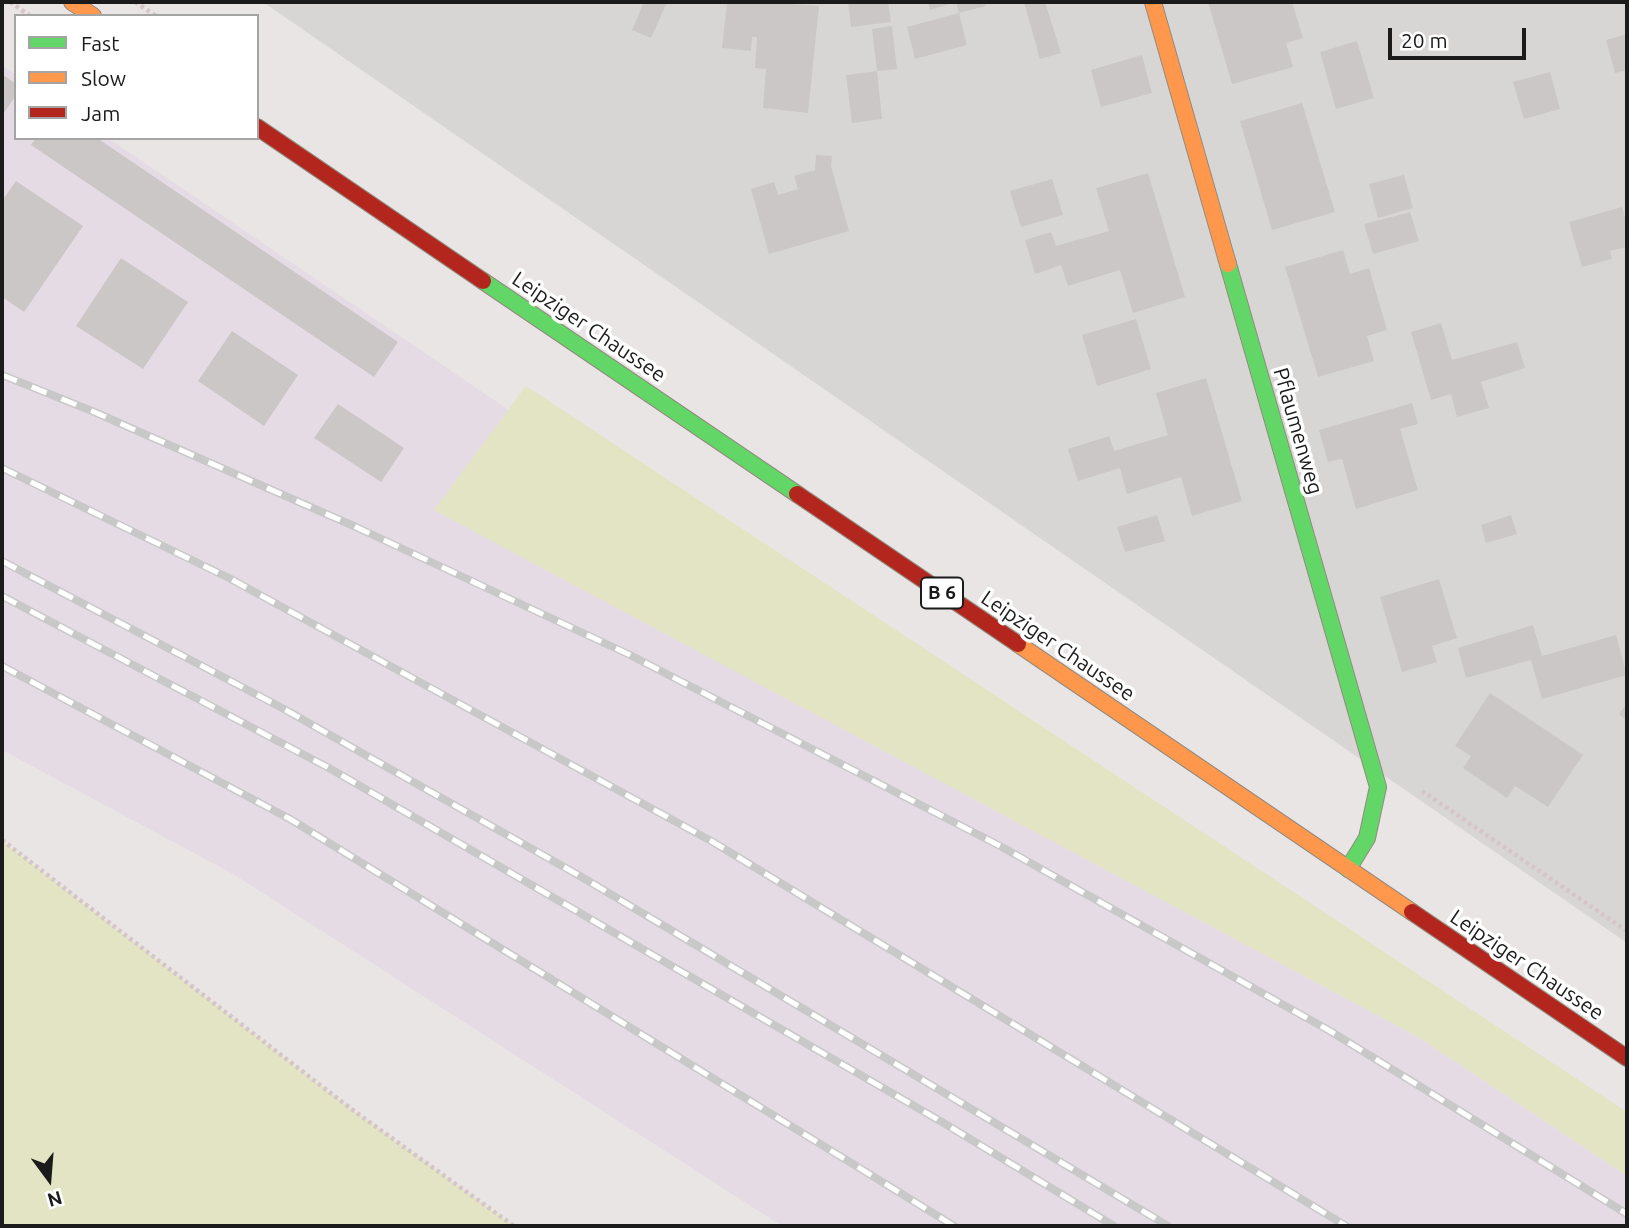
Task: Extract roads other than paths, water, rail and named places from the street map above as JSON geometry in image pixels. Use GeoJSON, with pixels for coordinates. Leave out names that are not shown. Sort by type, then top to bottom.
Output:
{"type":"FeatureCollection","features":[{"type":"Feature","properties":{"kind":"main road"},"geometry":{"type":"LineString","coordinates":[[72,2],[90,14]]}},
{"type":"Feature","properties":{"kind":"main road","name":"Pflaumenweg"},"geometry":{"type":"LineString","coordinates":[[1153,2],[1378,787],[1367,838],[1348,869]]}},
{"type":"Feature","properties":{"kind":"main road","name":"Leipziger Chaussee"},"geometry":{"type":"LineString","coordinates":[[259,128],[1627,1058]]}},
{"type":"Feature","properties":{"kind":"railway"},"geometry":{"type":"LineString","coordinates":[[2,375],[92,411],[356,527],[630,655],[1002,847],[1330,1031],[1627,1214]]}},
{"type":"Feature","properties":{"kind":"railway"},"geometry":{"type":"LineString","coordinates":[[2,468],[229,578],[713,842],[1346,1226]]}},
{"type":"Feature","properties":{"kind":"railway"},"geometry":{"type":"LineString","coordinates":[[2,561],[284,709],[580,876],[1168,1226]]}},
{"type":"Feature","properties":{"kind":"railway"},"geometry":{"type":"LineString","coordinates":[[2,596],[329,768],[942,1122],[1114,1226]]}},
{"type":"Feature","properties":{"kind":"railway"},"geometry":{"type":"LineString","coordinates":[[2,666],[290,819],[954,1226]]}}]}
